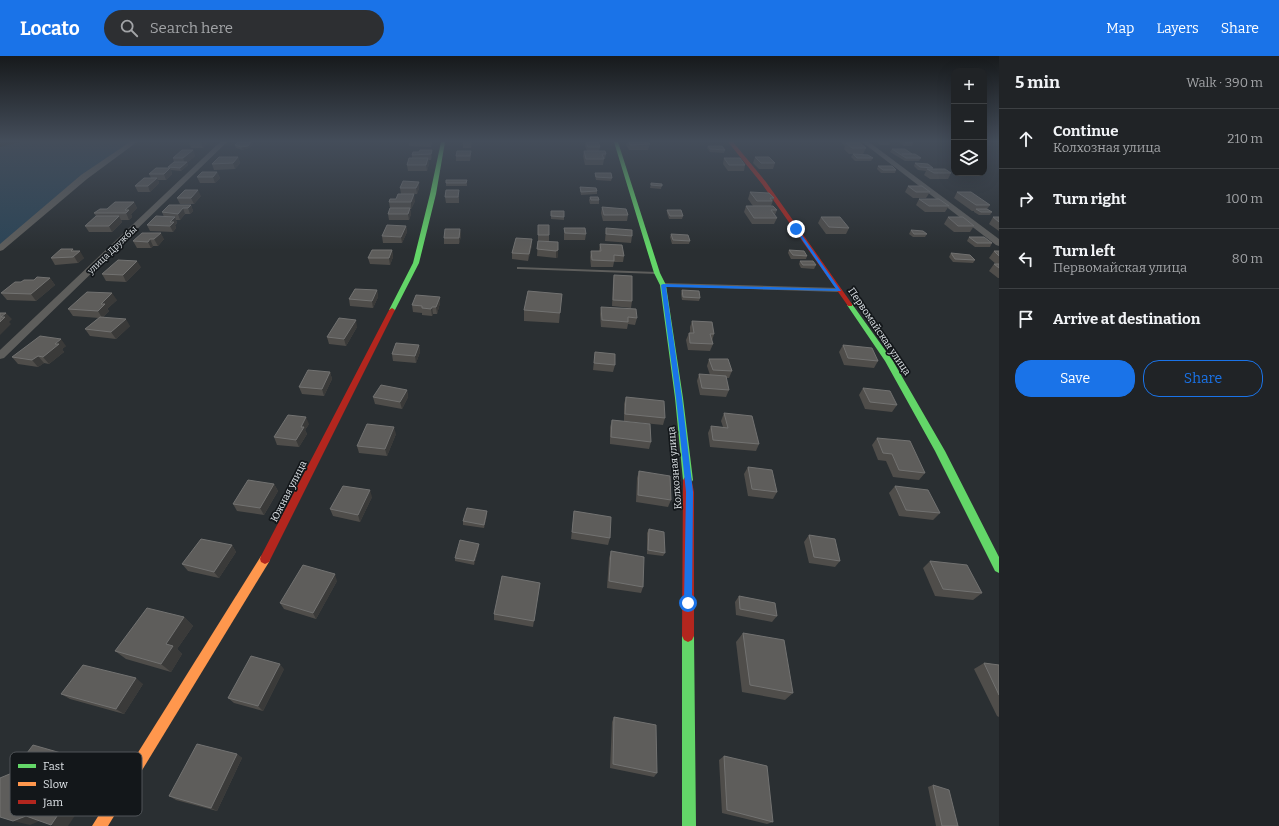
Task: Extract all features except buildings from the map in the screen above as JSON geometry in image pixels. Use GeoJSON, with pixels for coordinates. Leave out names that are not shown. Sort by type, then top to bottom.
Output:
{"type":"FeatureCollection","features":[{"type":"Feature","properties":{"kind":"street"},"geometry":{"type":"LineString","coordinates":[[0,248],[83,178]]}},
{"type":"Feature","properties":{"kind":"street","name":"улица Дружбы"},"geometry":{"type":"LineString","coordinates":[[0,356],[186,178]]}},
{"type":"Feature","properties":{"kind":"street","name":"Южная улица"},"geometry":{"type":"LineString","coordinates":[[142,758],[270,551],[416,263],[436,178]]}},
{"type":"Feature","properties":{"kind":"street","name":"Колхозная улица"},"geometry":{"type":"LineString","coordinates":[[628,178],[657,273],[663,285],[679,398],[689,492],[689,826]]}},
{"type":"Feature","properties":{"kind":"street","name":"Первомайская улица"},"geometry":{"type":"LineString","coordinates":[[760,178],[889,361],[940,450],[999,568]]}},
{"type":"Feature","properties":{"kind":"street"},"geometry":{"type":"LineString","coordinates":[[913,178],[999,243]]}},
{"type":"Feature","properties":{"kind":"street","name":"Южная улица"},"geometry":{"type":"LineString","coordinates":[[100,826],[106,816]]}},
{"type":"Feature","properties":{"kind":"lane"},"geometry":{"type":"LineString","coordinates":[[518,268],[657,273]]}},
{"type":"Feature","properties":{"kind":"lane"},"geometry":{"type":"LineString","coordinates":[[663,285],[839,290]]}},
{"type":"Feature","properties":{"kind":"shaded area"},"geometry":{"type":"Polygon","coordinates":[[[0,178],[86,178],[0,248],[0,178]]]}},
{"type":"Feature","properties":{"kind":"traffic: fast"},"geometry":{"type":"LineString","coordinates":[[392,310],[416,263],[436,178]]}},
{"type":"Feature","properties":{"kind":"traffic: fast"},"geometry":{"type":"LineString","coordinates":[[627,178],[657,273],[663,285],[679,398],[688,480]]}},
{"type":"Feature","properties":{"kind":"traffic: fast"},"geometry":{"type":"LineString","coordinates":[[850,305],[889,361],[940,451],[999,568]]}},
{"type":"Feature","properties":{"kind":"traffic: fast"},"geometry":{"type":"LineString","coordinates":[[688,636],[689,826]]}},
{"type":"Feature","properties":{"kind":"traffic: slow"},"geometry":{"type":"LineString","coordinates":[[142,757],[265,559]]}},
{"type":"Feature","properties":{"kind":"traffic: slow"},"geometry":{"type":"LineString","coordinates":[[99,826],[105,816]]}},
{"type":"Feature","properties":{"kind":"traffic: jam"},"geometry":{"type":"LineString","coordinates":[[760,178],[850,305]]}},
{"type":"Feature","properties":{"kind":"traffic: jam"},"geometry":{"type":"LineString","coordinates":[[265,559],[392,310]]}},
{"type":"Feature","properties":{"kind":"traffic: jam"},"geometry":{"type":"LineString","coordinates":[[688,480],[688,636]]}},
{"type":"Feature","properties":{"kind":"route"},"geometry":{"type":"LineString","coordinates":[[688,603],[689,492],[679,398],[663,285],[839,290],[796,229]]}}]}
